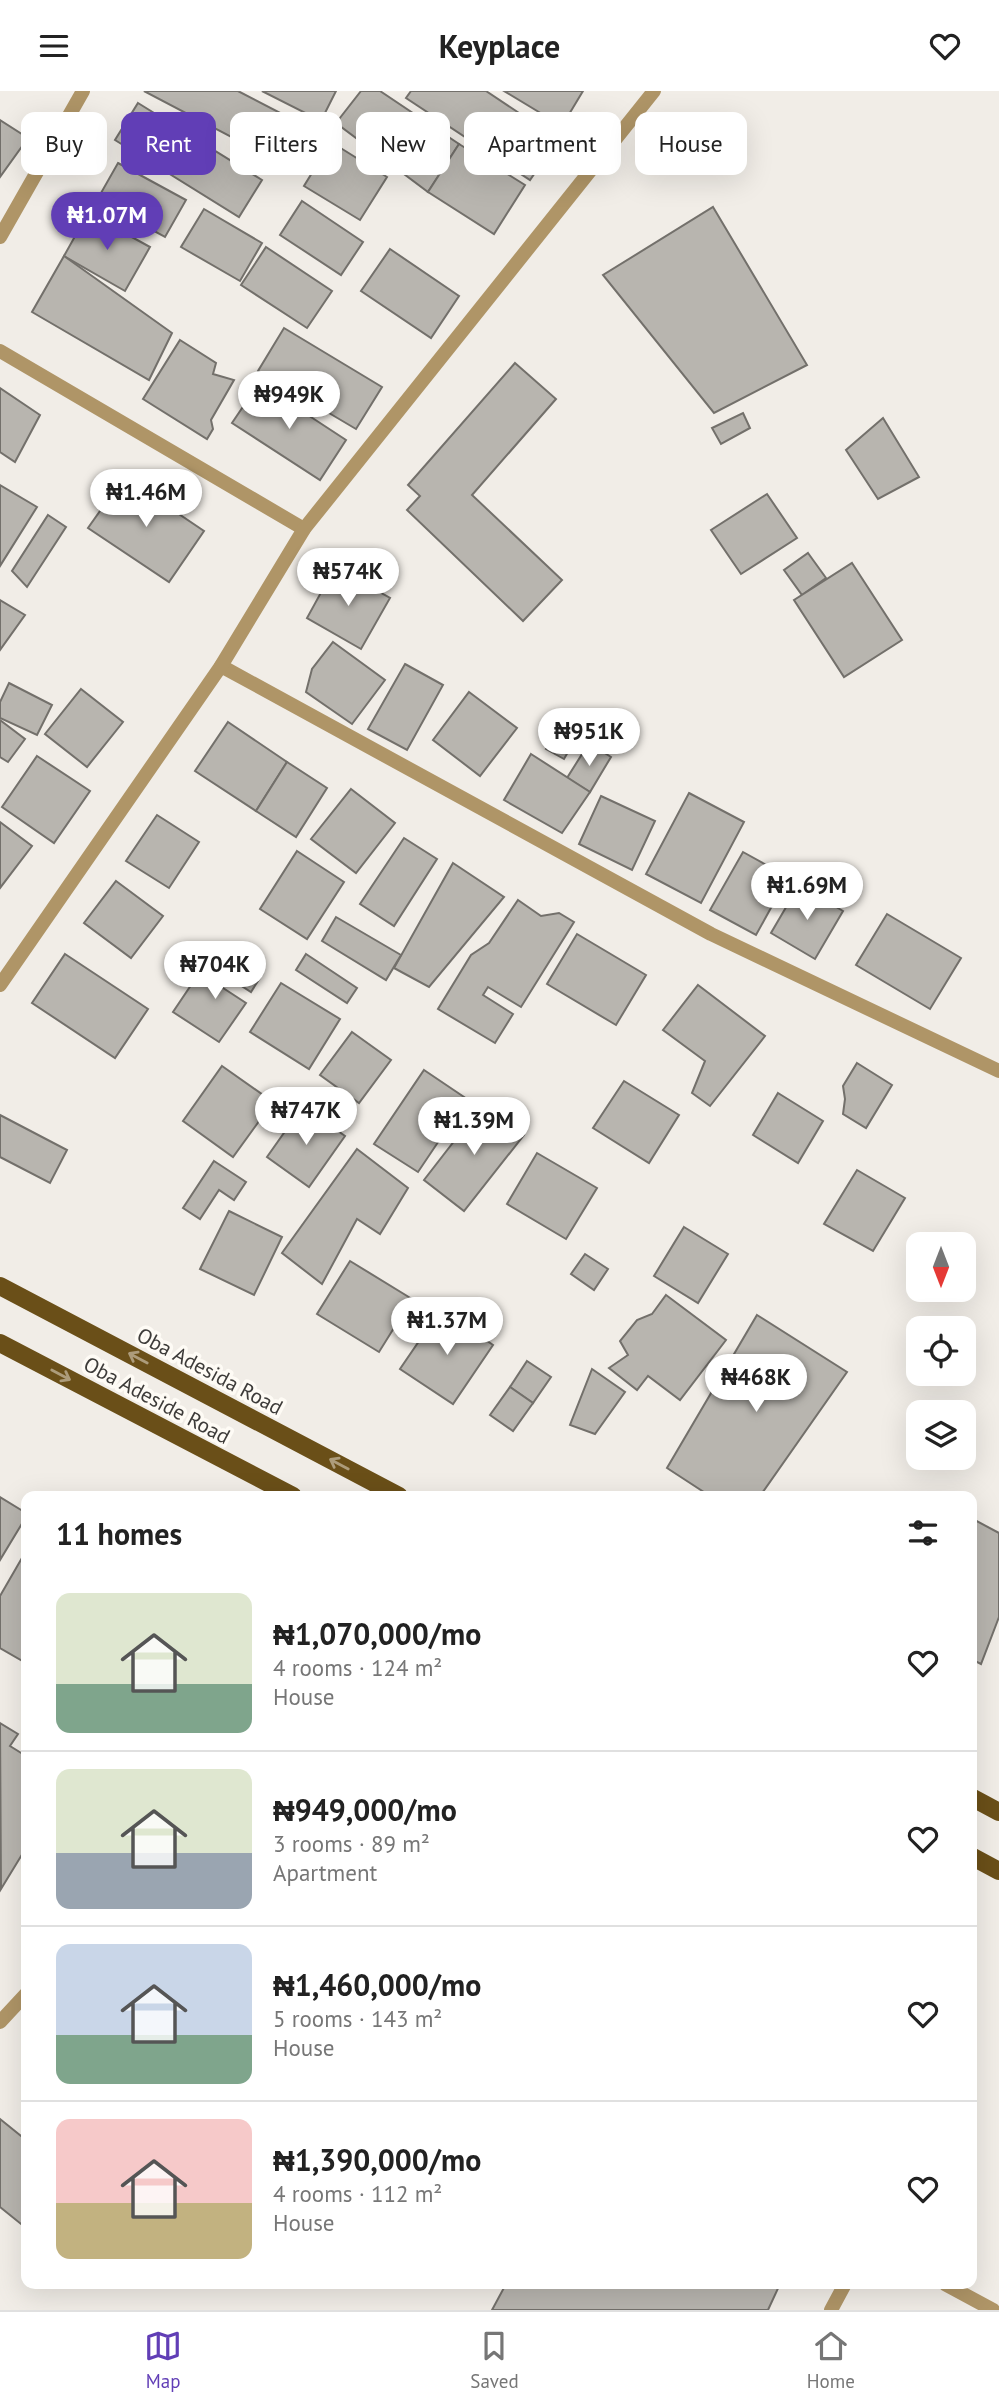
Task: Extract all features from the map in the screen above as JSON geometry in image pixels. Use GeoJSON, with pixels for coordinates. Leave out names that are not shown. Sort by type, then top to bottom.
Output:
{"type":"FeatureCollection","features":[{"type":"Feature","properties":{"kind":"main road","name":"Oba Adesida Road"},"geometry":{"type":"LineString","coordinates":[[0,1286],[390,1491]]}},
{"type":"Feature","properties":{"kind":"main road","name":"Oba Adeside Road"},"geometry":{"type":"LineString","coordinates":[[0,1343],[283,1491]]}},
{"type":"Feature","properties":{"kind":"main road"},"geometry":{"type":"LineString","coordinates":[[977,1800],[999,1812]]}},
{"type":"Feature","properties":{"kind":"main road"},"geometry":{"type":"LineString","coordinates":[[977,1859],[999,1871]]}},
{"type":"Feature","properties":{"kind":"street"},"geometry":{"type":"LineString","coordinates":[[0,237],[83,91]]}},
{"type":"Feature","properties":{"kind":"street"},"geometry":{"type":"LineString","coordinates":[[0,985],[221,666],[304,529],[654,91]]}},
{"type":"Feature","properties":{"kind":"street"},"geometry":{"type":"LineString","coordinates":[[0,351],[304,529]]}},
{"type":"Feature","properties":{"kind":"street"},"geometry":{"type":"LineString","coordinates":[[221,666],[711,934],[999,1071]]}},
{"type":"Feature","properties":{"kind":"street"},"geometry":{"type":"LineString","coordinates":[[0,2022],[21,1999]]}},
{"type":"Feature","properties":{"kind":"street"},"geometry":{"type":"LineString","coordinates":[[831,2310],[842,2289]]}},
{"type":"Feature","properties":{"kind":"street"},"geometry":{"type":"LineString","coordinates":[[953,2289],[993,2310]]}},
{"type":"Feature","properties":{"kind":"building"},"geometry":{"type":"Polygon","coordinates":[[[144,91],[238,91],[278,112],[230,112],[230,136],[216,129],[216,112],[184,112],[144,91]]]}},
{"type":"Feature","properties":{"kind":"building"},"geometry":{"type":"Polygon","coordinates":[[[262,91],[336,91],[326,112],[303,112],[262,91]]]}},
{"type":"Feature","properties":{"kind":"building"},"geometry":{"type":"Polygon","coordinates":[[[361,91],[380,91],[411,112],[356,112],[356,138],[342,128],[342,115],[361,91]]]}},
{"type":"Feature","properties":{"kind":"building"},"geometry":{"type":"Polygon","coordinates":[[[411,91],[486,91],[518,112],[464,112],[464,136],[450,127],[450,112],[427,112],[406,98],[411,91]]]}},
{"type":"Feature","properties":{"kind":"building"},"geometry":{"type":"Polygon","coordinates":[[[504,91],[583,91],[570,112],[539,112],[504,91]]]}},
{"type":"Feature","properties":{"kind":"building"},"geometry":{"type":"Polygon","coordinates":[[[138,103],[152,112],[132,112],[138,103]]]}},
{"type":"Feature","properties":{"kind":"building"},"geometry":{"type":"Polygon","coordinates":[[[0,120],[21,134],[21,148],[0,177],[0,120]]]}},
{"type":"Feature","properties":{"kind":"building"},"geometry":{"type":"Polygon","coordinates":[[[121,130],[121,144],[115,140],[121,130]]]}},
{"type":"Feature","properties":{"kind":"building"},"geometry":{"type":"Polygon","coordinates":[[[450,138],[459,144],[450,158],[450,138]]]}},
{"type":"Feature","properties":{"kind":"building"},"geometry":{"type":"Polygon","coordinates":[[[459,144],[464,147],[464,175],[509,175],[525,185],[494,234],[428,192],[439,175],[450,175],[450,158],[459,144]]]}},
{"type":"Feature","properties":{"kind":"building"},"geometry":{"type":"Polygon","coordinates":[[[342,149],[356,158],[356,175],[387,177],[360,220],[304,186],[311,175],[342,175],[342,149]]]}},
{"type":"Feature","properties":{"kind":"building"},"geometry":{"type":"Polygon","coordinates":[[[216,151],[230,160],[230,175],[254,175],[262,180],[239,217],[171,175],[216,175],[216,151]]]}},
{"type":"Feature","properties":{"kind":"building"},"geometry":{"type":"Polygon","coordinates":[[[118,163],[121,165],[121,175],[140,175],[186,200],[165,237],[97,200],[118,163]]]}},
{"type":"Feature","properties":{"kind":"building"},"geometry":{"type":"Polygon","coordinates":[[[405,175],[439,175],[428,192],[405,175]]]}},
{"type":"Feature","properties":{"kind":"building"},"geometry":{"type":"Polygon","coordinates":[[[302,201],[363,242],[341,275],[280,235],[302,201]]]}},
{"type":"Feature","properties":{"kind":"building"},"geometry":{"type":"Polygon","coordinates":[[[713,207],[807,365],[714,413],[603,275],[713,207]]]}},
{"type":"Feature","properties":{"kind":"building"},"geometry":{"type":"Polygon","coordinates":[[[204,209],[262,243],[240,281],[181,247],[204,209]]]}},
{"type":"Feature","properties":{"kind":"building"},"geometry":{"type":"Polygon","coordinates":[[[88,213],[150,247],[125,291],[64,256],[88,213]]]}},
{"type":"Feature","properties":{"kind":"building"},"geometry":{"type":"Polygon","coordinates":[[[266,247],[332,291],[307,328],[241,285],[266,247]]]}},
{"type":"Feature","properties":{"kind":"building"},"geometry":{"type":"Polygon","coordinates":[[[390,249],[459,296],[431,338],[361,291],[390,249]]]}},
{"type":"Feature","properties":{"kind":"building"},"geometry":{"type":"Polygon","coordinates":[[[64,256],[172,333],[149,380],[32,312],[64,256]]]}},
{"type":"Feature","properties":{"kind":"building"},"geometry":{"type":"Polygon","coordinates":[[[284,328],[382,387],[356,429],[258,371],[284,328]]]}},
{"type":"Feature","properties":{"kind":"building"},"geometry":{"type":"Polygon","coordinates":[[[180,340],[216,363],[213,374],[234,380],[211,420],[213,429],[207,439],[143,399],[180,340]]]}},
{"type":"Feature","properties":{"kind":"building"},"geometry":{"type":"Polygon","coordinates":[[[515,363],[556,399],[472,495],[562,580],[523,621],[407,510],[420,496],[408,485],[515,363]]]}},
{"type":"Feature","properties":{"kind":"building"},"geometry":{"type":"Polygon","coordinates":[[[259,383],[346,440],[320,480],[232,423],[259,383]]]}},
{"type":"Feature","properties":{"kind":"building"},"geometry":{"type":"Polygon","coordinates":[[[0,388],[40,415],[15,462],[0,452],[0,388]]]}},
{"type":"Feature","properties":{"kind":"building"},"geometry":{"type":"Polygon","coordinates":[[[743,413],[750,428],[721,444],[712,428],[743,413]]]}},
{"type":"Feature","properties":{"kind":"building"},"geometry":{"type":"Polygon","coordinates":[[[883,418],[919,477],[878,499],[846,450],[883,418]]]}},
{"type":"Feature","properties":{"kind":"building"},"geometry":{"type":"Polygon","coordinates":[[[124,477],[204,531],[169,582],[88,528],[124,477]]]}},
{"type":"Feature","properties":{"kind":"building"},"geometry":{"type":"Polygon","coordinates":[[[0,485],[37,507],[0,566],[0,485]]]}},
{"type":"Feature","properties":{"kind":"building"},"geometry":{"type":"Polygon","coordinates":[[[767,494],[797,538],[741,574],[711,530],[767,494]]]}},
{"type":"Feature","properties":{"kind":"building"},"geometry":{"type":"Polygon","coordinates":[[[48,515],[66,527],[27,587],[12,571],[48,515]]]}},
{"type":"Feature","properties":{"kind":"building"},"geometry":{"type":"Polygon","coordinates":[[[808,553],[826,578],[802,595],[784,570],[808,553]]]}},
{"type":"Feature","properties":{"kind":"building"},"geometry":{"type":"Polygon","coordinates":[[[852,563],[902,640],[844,677],[794,600],[852,563]]]}},
{"type":"Feature","properties":{"kind":"building"},"geometry":{"type":"Polygon","coordinates":[[[335,567],[390,598],[361,649],[307,618],[335,567]]]}},
{"type":"Feature","properties":{"kind":"building"},"geometry":{"type":"Polygon","coordinates":[[[0,600],[25,615],[0,650],[0,600]]]}},
{"type":"Feature","properties":{"kind":"building"},"geometry":{"type":"Polygon","coordinates":[[[333,642],[385,680],[352,724],[306,692],[312,669],[333,642]]]}},
{"type":"Feature","properties":{"kind":"building"},"geometry":{"type":"Polygon","coordinates":[[[405,664],[443,685],[407,750],[368,729],[405,664]]]}},
{"type":"Feature","properties":{"kind":"building"},"geometry":{"type":"Polygon","coordinates":[[[9,683],[52,705],[37,735],[0,718],[0,702],[9,683]]]}},
{"type":"Feature","properties":{"kind":"building"},"geometry":{"type":"Polygon","coordinates":[[[81,689],[123,722],[87,767],[45,734],[81,689]]]}},
{"type":"Feature","properties":{"kind":"building"},"geometry":{"type":"Polygon","coordinates":[[[469,692],[517,728],[480,776],[433,740],[469,692]]]}},
{"type":"Feature","properties":{"kind":"building"},"geometry":{"type":"Polygon","coordinates":[[[566,716],[583,726],[564,759],[546,749],[566,716]]]}},
{"type":"Feature","properties":{"kind":"building"},"geometry":{"type":"Polygon","coordinates":[[[0,720],[25,739],[8,762],[0,757],[0,720]]]}},
{"type":"Feature","properties":{"kind":"building"},"geometry":{"type":"Polygon","coordinates":[[[228,722],[287,762],[256,811],[195,771],[228,722]]]}},
{"type":"Feature","properties":{"kind":"building"},"geometry":{"type":"Polygon","coordinates":[[[589,743],[611,757],[590,792],[567,778],[589,743]]]}},
{"type":"Feature","properties":{"kind":"building"},"geometry":{"type":"Polygon","coordinates":[[[531,754],[590,792],[562,833],[504,800],[531,754]]]}},
{"type":"Feature","properties":{"kind":"building"},"geometry":{"type":"Polygon","coordinates":[[[37,756],[90,791],[54,843],[2,807],[37,756]]]}},
{"type":"Feature","properties":{"kind":"building"},"geometry":{"type":"Polygon","coordinates":[[[287,762],[327,788],[296,837],[256,811],[287,762]]]}},
{"type":"Feature","properties":{"kind":"building"},"geometry":{"type":"Polygon","coordinates":[[[351,789],[395,823],[356,873],[311,839],[351,789]]]}},
{"type":"Feature","properties":{"kind":"building"},"geometry":{"type":"Polygon","coordinates":[[[689,793],[744,822],[701,903],[646,874],[689,793]]]}},
{"type":"Feature","properties":{"kind":"building"},"geometry":{"type":"Polygon","coordinates":[[[601,796],[655,821],[632,870],[579,844],[601,796]]]}},
{"type":"Feature","properties":{"kind":"building"},"geometry":{"type":"Polygon","coordinates":[[[157,815],[199,842],[169,888],[126,861],[157,815]]]}},
{"type":"Feature","properties":{"kind":"building"},"geometry":{"type":"Polygon","coordinates":[[[0,822],[32,846],[0,888],[0,822]]]}},
{"type":"Feature","properties":{"kind":"building"},"geometry":{"type":"Polygon","coordinates":[[[404,838],[437,859],[394,926],[360,904],[404,838]]]}},
{"type":"Feature","properties":{"kind":"building"},"geometry":{"type":"Polygon","coordinates":[[[297,851],[344,882],[307,939],[260,909],[297,851]]]}},
{"type":"Feature","properties":{"kind":"building"},"geometry":{"type":"Polygon","coordinates":[[[743,852],[788,877],[756,935],[710,910],[743,852]]]}},
{"type":"Feature","properties":{"kind":"building"},"geometry":{"type":"Polygon","coordinates":[[[453,863],[504,897],[429,987],[394,968],[453,863]]]}},
{"type":"Feature","properties":{"kind":"building"},"geometry":{"type":"Polygon","coordinates":[[[116,881],[163,916],[131,958],[84,923],[116,881]]]}},
{"type":"Feature","properties":{"kind":"building"},"geometry":{"type":"Polygon","coordinates":[[[799,885],[843,911],[815,959],[771,933],[799,885]]]}},
{"type":"Feature","properties":{"kind":"building"},"geometry":{"type":"Polygon","coordinates":[[[518,900],[541,916],[559,913],[574,922],[521,1007],[488,987],[483,995],[513,1014],[495,1043],[438,1009],[471,955],[489,943],[518,900]]]}},
{"type":"Feature","properties":{"kind":"building"},"geometry":{"type":"Polygon","coordinates":[[[887,914],[961,958],[930,1009],[856,965],[887,914]]]}},
{"type":"Feature","properties":{"kind":"building"},"geometry":{"type":"Polygon","coordinates":[[[336,917],[401,955],[386,980],[322,941],[336,917]]]}},
{"type":"Feature","properties":{"kind":"building"},"geometry":{"type":"Polygon","coordinates":[[[577,934],[646,975],[616,1025],[547,984],[577,934]]]}},
{"type":"Feature","properties":{"kind":"building"},"geometry":{"type":"Polygon","coordinates":[[[65,954],[148,1009],[115,1058],[32,1003],[65,954]]]}},
{"type":"Feature","properties":{"kind":"building"},"geometry":{"type":"Polygon","coordinates":[[[306,954],[357,988],[347,1003],[296,970],[306,954]]]}},
{"type":"Feature","properties":{"kind":"building"},"geometry":{"type":"Polygon","coordinates":[[[208,960],[238,980],[248,964],[263,973],[251,992],[217,970],[217,984],[246,1003],[219,1042],[173,1012],[208,960]]]}},
{"type":"Feature","properties":{"kind":"building"},"geometry":{"type":"Polygon","coordinates":[[[281,983],[340,1019],[309,1069],[250,1032],[281,983]]]}},
{"type":"Feature","properties":{"kind":"building"},"geometry":{"type":"Polygon","coordinates":[[[698,985],[765,1036],[710,1106],[692,1093],[705,1061],[663,1030],[698,985]]]}},
{"type":"Feature","properties":{"kind":"building"},"geometry":{"type":"Polygon","coordinates":[[[352,1032],[391,1060],[359,1103],[320,1075],[352,1032]]]}},
{"type":"Feature","properties":{"kind":"building"},"geometry":{"type":"Polygon","coordinates":[[[857,1063],[892,1085],[866,1128],[843,1114],[843,1086],[857,1063]]]}},
{"type":"Feature","properties":{"kind":"building"},"geometry":{"type":"Polygon","coordinates":[[[222,1066],[273,1102],[233,1157],[183,1121],[222,1066]]]}},
{"type":"Feature","properties":{"kind":"building"},"geometry":{"type":"Polygon","coordinates":[[[424,1070],[467,1099],[418,1172],[374,1144],[424,1070]]]}},
{"type":"Feature","properties":{"kind":"building"},"geometry":{"type":"Polygon","coordinates":[[[624,1081],[679,1115],[649,1163],[593,1128],[624,1081]]]}},
{"type":"Feature","properties":{"kind":"building"},"geometry":{"type":"Polygon","coordinates":[[[778,1093],[823,1121],[798,1163],[753,1135],[778,1093]]]}},
{"type":"Feature","properties":{"kind":"building"},"geometry":{"type":"Polygon","coordinates":[[[483,1104],[524,1135],[464,1211],[424,1180],[483,1104]]]}},
{"type":"Feature","properties":{"kind":"building"},"geometry":{"type":"Polygon","coordinates":[[[303,1106],[345,1136],[309,1187],[267,1157],[303,1106]]]}},
{"type":"Feature","properties":{"kind":"building"},"geometry":{"type":"Polygon","coordinates":[[[0,1115],[67,1150],[50,1183],[0,1157],[0,1115]]]}},
{"type":"Feature","properties":{"kind":"building"},"geometry":{"type":"Polygon","coordinates":[[[357,1149],[408,1188],[380,1234],[357,1219],[322,1284],[282,1253],[357,1149]]]}},
{"type":"Feature","properties":{"kind":"building"},"geometry":{"type":"Polygon","coordinates":[[[537,1153],[597,1188],[566,1239],[507,1204],[537,1153]]]}},
{"type":"Feature","properties":{"kind":"building"},"geometry":{"type":"Polygon","coordinates":[[[214,1161],[246,1182],[234,1200],[219,1190],[200,1219],[183,1208],[214,1161]]]}},
{"type":"Feature","properties":{"kind":"building"},"geometry":{"type":"Polygon","coordinates":[[[857,1170],[905,1198],[873,1251],[824,1224],[857,1170]]]}},
{"type":"Feature","properties":{"kind":"building"},"geometry":{"type":"Polygon","coordinates":[[[229,1211],[282,1237],[254,1295],[200,1269],[229,1211]]]}},
{"type":"Feature","properties":{"kind":"building"},"geometry":{"type":"Polygon","coordinates":[[[684,1227],[728,1254],[698,1303],[654,1276],[684,1227]]]}},
{"type":"Feature","properties":{"kind":"building"},"geometry":{"type":"Polygon","coordinates":[[[585,1254],[608,1269],[594,1290],[571,1274],[585,1254]]]}},
{"type":"Feature","properties":{"kind":"building"},"geometry":{"type":"Polygon","coordinates":[[[350,1261],[412,1299],[379,1352],[317,1314],[350,1261]]]}},
{"type":"Feature","properties":{"kind":"building"},"geometry":{"type":"Polygon","coordinates":[[[666,1295],[726,1340],[680,1400],[648,1376],[637,1390],[609,1368],[628,1355],[620,1341],[637,1320],[652,1314],[666,1295]]]}},
{"type":"Feature","properties":{"kind":"building"},"geometry":{"type":"Polygon","coordinates":[[[441,1309],[493,1345],[453,1404],[400,1369],[441,1309]]]}},
{"type":"Feature","properties":{"kind":"building"},"geometry":{"type":"Polygon","coordinates":[[[757,1315],[847,1372],[764,1491],[702,1491],[667,1468],[757,1315]]]}},
{"type":"Feature","properties":{"kind":"building"},"geometry":{"type":"Polygon","coordinates":[[[527,1361],[551,1377],[533,1403],[510,1387],[527,1361]]]}},
{"type":"Feature","properties":{"kind":"building"},"geometry":{"type":"Polygon","coordinates":[[[592,1369],[625,1392],[595,1434],[570,1425],[592,1369]]]}},
{"type":"Feature","properties":{"kind":"building"},"geometry":{"type":"Polygon","coordinates":[[[510,1387],[533,1403],[513,1431],[490,1415],[510,1387]]]}},
{"type":"Feature","properties":{"kind":"building"},"geometry":{"type":"Polygon","coordinates":[[[0,1497],[21,1510],[21,1525],[0,1560],[0,1497]]]}},
{"type":"Feature","properties":{"kind":"building"},"geometry":{"type":"Polygon","coordinates":[[[977,1521],[999,1533],[999,1617],[981,1664],[977,1662],[977,1521]]]}},
{"type":"Feature","properties":{"kind":"building"},"geometry":{"type":"Polygon","coordinates":[[[21,1560],[21,1660],[0,1648],[0,1596],[21,1560]]]}},
{"type":"Feature","properties":{"kind":"building"},"geometry":{"type":"Polygon","coordinates":[[[0,1723],[18,1734],[10,1746],[21,1753],[21,1856],[1,1889],[0,1723]]]}},
{"type":"Feature","properties":{"kind":"building"},"geometry":{"type":"Polygon","coordinates":[[[0,2119],[21,2136],[21,2224],[0,2207],[0,2119]]]}},
{"type":"Feature","properties":{"kind":"building"},"geometry":{"type":"Polygon","coordinates":[[[503,2289],[778,2289],[768,2310],[492,2310],[503,2289]]]}}]}
